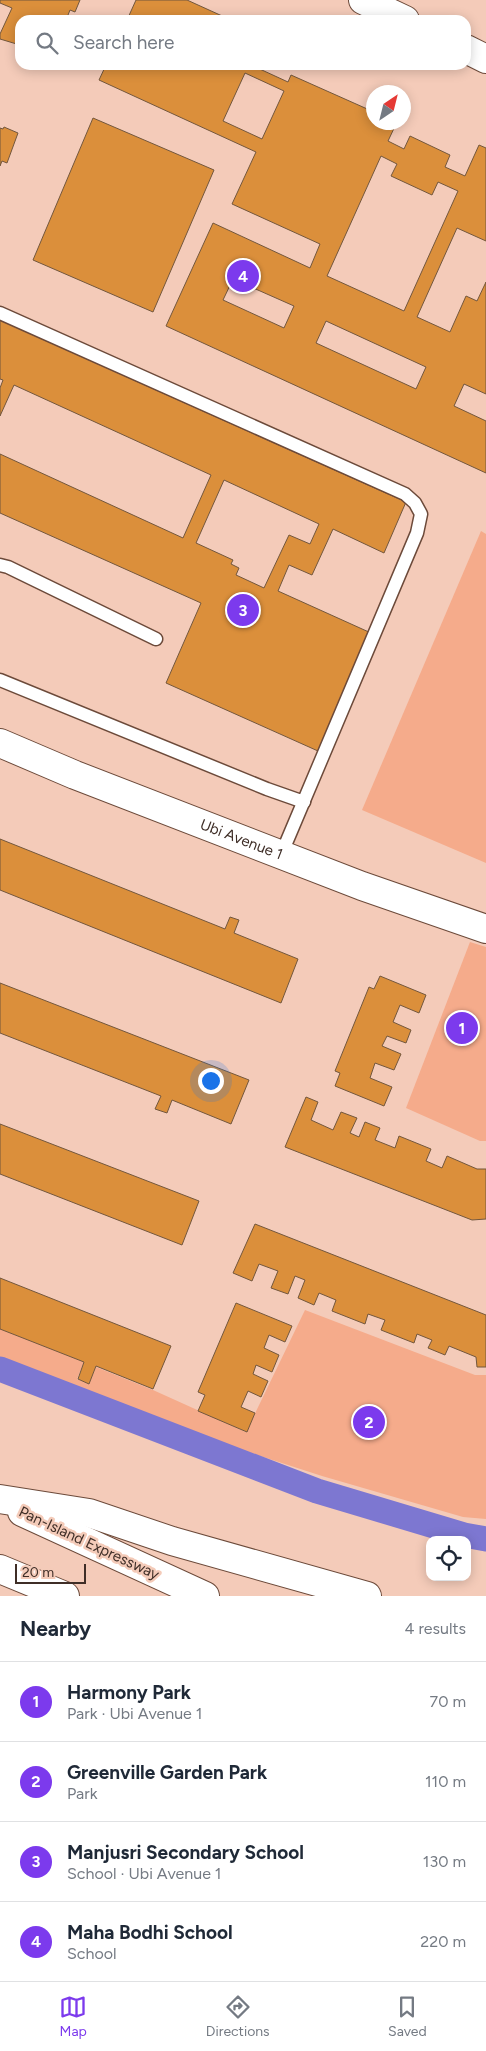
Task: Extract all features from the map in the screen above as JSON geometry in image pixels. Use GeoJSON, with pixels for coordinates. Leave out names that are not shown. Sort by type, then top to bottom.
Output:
{"type":"FeatureCollection","features":[{"type":"Feature","properties":{"kind":"main road"},"geometry":{"type":"LineString","coordinates":[[363,0],[394,15]]}},
{"type":"Feature","properties":{"kind":"main road"},"geometry":{"type":"LineString","coordinates":[[471,52],[486,59]]}},
{"type":"Feature","properties":{"kind":"main road","name":"Ubi Avenue 1"},"geometry":{"type":"LineString","coordinates":[[0,743],[75,775],[281,855],[362,886],[486,929]]}},
{"type":"Feature","properties":{"kind":"main road"},"geometry":{"type":"LineString","coordinates":[[0,1500],[89,1513],[172,1541],[367,1596]]}},
{"type":"Feature","properties":{"kind":"main road","name":"Pan-Island Expressway"},"geometry":{"type":"LineString","coordinates":[[0,1500],[205,1596]]}},
{"type":"Feature","properties":{"kind":"main road"},"geometry":{"type":"LineString","coordinates":[[0,1569],[65,1596]]}},
{"type":"Feature","properties":{"kind":"main road"},"geometry":{"type":"LineString","coordinates":[[0,1574],[37,1596]]}},
{"type":"Feature","properties":{"kind":"lane"},"geometry":{"type":"LineString","coordinates":[[0,313],[405,494],[415,503],[422,514],[417,533],[281,855]]}},
{"type":"Feature","properties":{"kind":"lane"},"geometry":{"type":"LineString","coordinates":[[0,565],[8,567],[156,639]]}},
{"type":"Feature","properties":{"kind":"lane"},"geometry":{"type":"LineString","coordinates":[[0,680],[304,802]]}},
{"type":"Feature","properties":{"kind":"shaded area"},"geometry":{"type":"Polygon","coordinates":[[[481,531],[486,534],[486,863],[362,810],[481,531]]]}},
{"type":"Feature","properties":{"kind":"shaded area"},"geometry":{"type":"Polygon","coordinates":[[[470,942],[486,947],[486,1141],[480,1141],[406,1108],[470,942]]]}},
{"type":"Feature","properties":{"kind":"shaded area"},"geometry":{"type":"Polygon","coordinates":[[[305,1310],[475,1375],[486,1375],[486,1519],[463,1517],[322,1476],[245,1451],[0,1357],[0,1329],[84,1362],[77,1379],[89,1384],[96,1367],[153,1390],[246,1432],[305,1310]]]}},
{"type":"Feature","properties":{"kind":"building"},"geometry":{"type":"Polygon","coordinates":[[[0,0],[80,0],[75,12],[70,10],[68,15],[15,15],[15,44],[0,39],[0,34],[12,8],[0,3],[0,0]]]}},
{"type":"Feature","properties":{"kind":"building"},"geometry":{"type":"Polygon","coordinates":[[[136,0],[187,0],[220,15],[129,15],[136,0]]]}},
{"type":"Feature","properties":{"kind":"building"},"geometry":{"type":"Polygon","coordinates":[[[104,70],[262,70],[288,82],[291,75],[366,108],[366,130],[393,130],[388,141],[404,149],[410,136],[450,155],[445,167],[465,176],[479,145],[486,148],[486,241],[457,228],[417,317],[450,332],[466,296],[477,301],[486,282],[486,394],[464,384],[454,406],[486,421],[486,473],[166,326],[213,223],[310,268],[320,244],[232,204],[256,152],[99,80],[104,70]],[[245,73],[223,121],[262,139],[284,91],[245,73]],[[381,156],[327,276],[404,311],[458,191],[438,182],[432,195],[391,176],[397,164],[381,156]],[[233,279],[223,300],[284,328],[294,306],[233,279]],[[326,321],[316,343],[416,389],[426,367],[326,321]]]}},
{"type":"Feature","properties":{"kind":"building"},"geometry":{"type":"Polygon","coordinates":[[[93,118],[214,170],[153,312],[33,260],[93,118]]]}},
{"type":"Feature","properties":{"kind":"building"},"geometry":{"type":"Polygon","coordinates":[[[4,127],[18,133],[7,163],[2,161],[0,166],[0,128],[3,129],[4,127]]]}},
{"type":"Feature","properties":{"kind":"building"},"geometry":{"type":"Polygon","coordinates":[[[0,320],[406,502],[384,553],[333,529],[312,575],[289,565],[278,591],[371,633],[318,751],[166,683],[201,603],[0,513],[0,454],[183,538],[211,475],[14,385],[0,416],[0,388],[3,380],[0,379],[0,320]],[[224,480],[196,543],[233,560],[231,564],[239,568],[236,575],[264,588],[289,535],[310,544],[319,524],[224,480]]]}},
{"type":"Feature","properties":{"kind":"building"},"geometry":{"type":"Polygon","coordinates":[[[0,839],[225,929],[230,917],[239,920],[234,933],[298,959],[281,1003],[0,890],[0,839]]]}},
{"type":"Feature","properties":{"kind":"building"},"geometry":{"type":"Polygon","coordinates":[[[380,976],[426,995],[419,1013],[400,1005],[393,1022],[411,1030],[406,1043],[387,1036],[382,1046],[401,1054],[394,1070],[375,1063],[370,1078],[392,1087],[384,1106],[335,1086],[340,1073],[335,1071],[369,987],[374,989],[380,976]]]}},
{"type":"Feature","properties":{"kind":"building"},"geometry":{"type":"Polygon","coordinates":[[[0,983],[249,1080],[231,1124],[172,1100],[167,1113],[155,1109],[161,1096],[0,1033],[0,983]]]}},
{"type":"Feature","properties":{"kind":"building"},"geometry":{"type":"Polygon","coordinates":[[[306,1097],[318,1102],[311,1120],[333,1130],[341,1112],[357,1118],[350,1133],[359,1137],[365,1122],[380,1128],[375,1140],[395,1148],[399,1136],[431,1149],[426,1161],[442,1168],[447,1156],[477,1169],[486,1169],[486,1219],[472,1220],[285,1147],[306,1097]]]}},
{"type":"Feature","properties":{"kind":"building"},"geometry":{"type":"Polygon","coordinates":[[[0,1124],[199,1201],[182,1245],[0,1174],[0,1124]]]}},
{"type":"Feature","properties":{"kind":"building"},"geometry":{"type":"Polygon","coordinates":[[[255,1224],[486,1315],[486,1367],[477,1367],[476,1357],[449,1346],[445,1355],[428,1348],[432,1340],[417,1334],[414,1343],[381,1330],[385,1320],[368,1314],[365,1324],[332,1311],[336,1300],[319,1293],[314,1305],[298,1298],[305,1280],[295,1276],[288,1294],[271,1288],[278,1271],[259,1264],[252,1281],[233,1273],[255,1224]]]}},
{"type":"Feature","properties":{"kind":"building"},"geometry":{"type":"Polygon","coordinates":[[[0,1278],[171,1346],[153,1389],[96,1366],[89,1384],[78,1379],[84,1362],[0,1329],[0,1278]]]}},
{"type":"Feature","properties":{"kind":"building"},"geometry":{"type":"Polygon","coordinates":[[[236,1303],[292,1326],[285,1342],[269,1335],[264,1348],[279,1355],[272,1372],[256,1365],[253,1374],[268,1381],[261,1397],[248,1391],[241,1407],[255,1413],[247,1432],[198,1411],[205,1395],[198,1392],[236,1303]]]}},
{"type":"Feature","properties":{"kind":"waterway"},"geometry":{"type":"LineString","coordinates":[[0,1369],[317,1491],[464,1535],[486,1539]]}},
{"type":"Feature","properties":{"kind":"place","name":"Maha Bodhi School"},"geometry":{"type":"Point","coordinates":[243,276]}},
{"type":"Feature","properties":{"kind":"place","name":"Manjusri Secondary School"},"geometry":{"type":"Point","coordinates":[243,610]}},
{"type":"Feature","properties":{"kind":"place","name":"Harmony Park"},"geometry":{"type":"Point","coordinates":[462,1028]}},
{"type":"Feature","properties":{"kind":"place","name":"Greenville Garden Park"},"geometry":{"type":"Point","coordinates":[369,1422]}}]}
